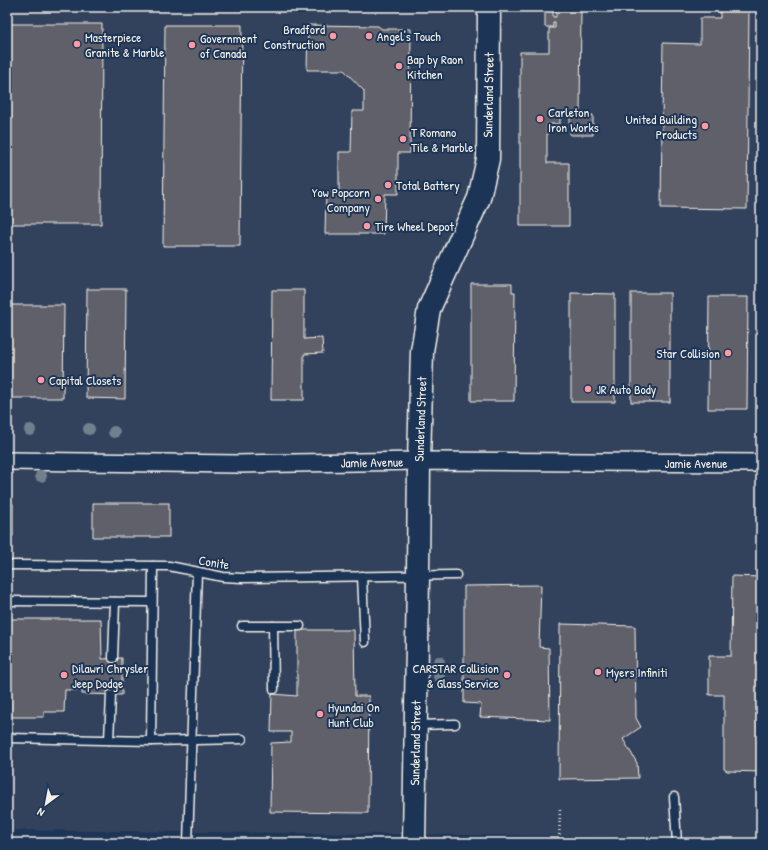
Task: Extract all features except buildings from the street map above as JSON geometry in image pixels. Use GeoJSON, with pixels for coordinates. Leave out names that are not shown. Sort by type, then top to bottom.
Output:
{"type":"FeatureCollection","features":[{"type":"Feature","properties":{"kind":"street","name":"Sunderland Street"},"geometry":{"type":"LineString","coordinates":[[414,843],[419,461],[422,351],[429,309],[478,198],[488,159],[489,7]]}},
{"type":"Feature","properties":{"kind":"street","name":"Jamie Avenue"},"geometry":{"type":"LineString","coordinates":[[7,460],[238,464],[419,461],[761,463]]}},
{"type":"Feature","properties":{"kind":"lane","name":"Conite"},"geometry":{"type":"LineString","coordinates":[[7,565],[169,566],[223,577],[242,578],[456,575]]}},
{"type":"Feature","properties":{"kind":"lane"},"geometry":{"type":"LineString","coordinates":[[151,741],[153,566]]}},
{"type":"Feature","properties":{"kind":"lane"},"geometry":{"type":"LineString","coordinates":[[188,843],[197,572]]}},
{"type":"Feature","properties":{"kind":"lane"},"geometry":{"type":"LineString","coordinates":[[362,576],[365,642]]}},
{"type":"Feature","properties":{"kind":"lane"},"geometry":{"type":"LineString","coordinates":[[7,601],[152,602]]}},
{"type":"Feature","properties":{"kind":"lane"},"geometry":{"type":"LineString","coordinates":[[113,658],[115,602]]}},
{"type":"Feature","properties":{"kind":"lane"},"geometry":{"type":"LineString","coordinates":[[242,626],[300,626]]}},
{"type":"Feature","properties":{"kind":"lane"},"geometry":{"type":"LineString","coordinates":[[273,626],[274,689]]}},
{"type":"Feature","properties":{"kind":"lane"},"geometry":{"type":"LineString","coordinates":[[109,740],[111,694]]}},
{"type":"Feature","properties":{"kind":"lane"},"geometry":{"type":"LineString","coordinates":[[415,725],[455,724]]}},
{"type":"Feature","properties":{"kind":"lane"},"geometry":{"type":"LineString","coordinates":[[7,738],[151,741],[242,740]]}},
{"type":"Feature","properties":{"kind":"lane"},"geometry":{"type":"LineString","coordinates":[[674,797],[677,843]]}},
{"type":"Feature","properties":{"kind":"path"},"geometry":{"type":"LineString","coordinates":[[559,843],[560,809]]}},
{"type":"Feature","properties":{"kind":"shaded area"},"geometry":{"type":"Polygon","coordinates":[[[7,7],[761,7],[761,838],[7,830],[7,7]]]}},
{"type":"Feature","properties":{"kind":"place","name":"Bradford Construction"},"geometry":{"type":"Point","coordinates":[333,36]}},
{"type":"Feature","properties":{"kind":"place","name":"Angel's Touch"},"geometry":{"type":"Point","coordinates":[369,36]}},
{"type":"Feature","properties":{"kind":"place","name":"Masterpiece Granite & Marble"},"geometry":{"type":"Point","coordinates":[77,44]}},
{"type":"Feature","properties":{"kind":"place","name":"Government of Canada"},"geometry":{"type":"Point","coordinates":[192,45]}},
{"type":"Feature","properties":{"kind":"place","name":"Bap by Raon Kitchen"},"geometry":{"type":"Point","coordinates":[399,66]}},
{"type":"Feature","properties":{"kind":"place","name":"Carleton Iron Works"},"geometry":{"type":"Point","coordinates":[540,119]}},
{"type":"Feature","properties":{"kind":"place","name":"United Building Products"},"geometry":{"type":"Point","coordinates":[705,126]}},
{"type":"Feature","properties":{"kind":"place","name":"T Romano Tile & Marble"},"geometry":{"type":"Point","coordinates":[403,139]}},
{"type":"Feature","properties":{"kind":"place","name":"Total Battery"},"geometry":{"type":"Point","coordinates":[388,185]}},
{"type":"Feature","properties":{"kind":"place","name":"Yow Popcorn Company"},"geometry":{"type":"Point","coordinates":[378,199]}},
{"type":"Feature","properties":{"kind":"place","name":"Tire Wheel Depot"},"geometry":{"type":"Point","coordinates":[367,226]}},
{"type":"Feature","properties":{"kind":"place","name":"Star Collision"},"geometry":{"type":"Point","coordinates":[728,353]}},
{"type":"Feature","properties":{"kind":"place","name":"Capital Closets"},"geometry":{"type":"Point","coordinates":[41,380]}},
{"type":"Feature","properties":{"kind":"place","name":"JR Auto Body"},"geometry":{"type":"Point","coordinates":[588,389]}},
{"type":"Feature","properties":{"kind":"place","name":"Myers Infiniti"},"geometry":{"type":"Point","coordinates":[598,672]}},
{"type":"Feature","properties":{"kind":"place","name":"Dilawri Chrysler Jeep Dodge"},"geometry":{"type":"Point","coordinates":[64,675]}},
{"type":"Feature","properties":{"kind":"place","name":"CARSTAR Collision & Glass Service"},"geometry":{"type":"Point","coordinates":[507,675]}},
{"type":"Feature","properties":{"kind":"place","name":"Hyundai On Hunt Club"},"geometry":{"type":"Point","coordinates":[320,714]}}]}
